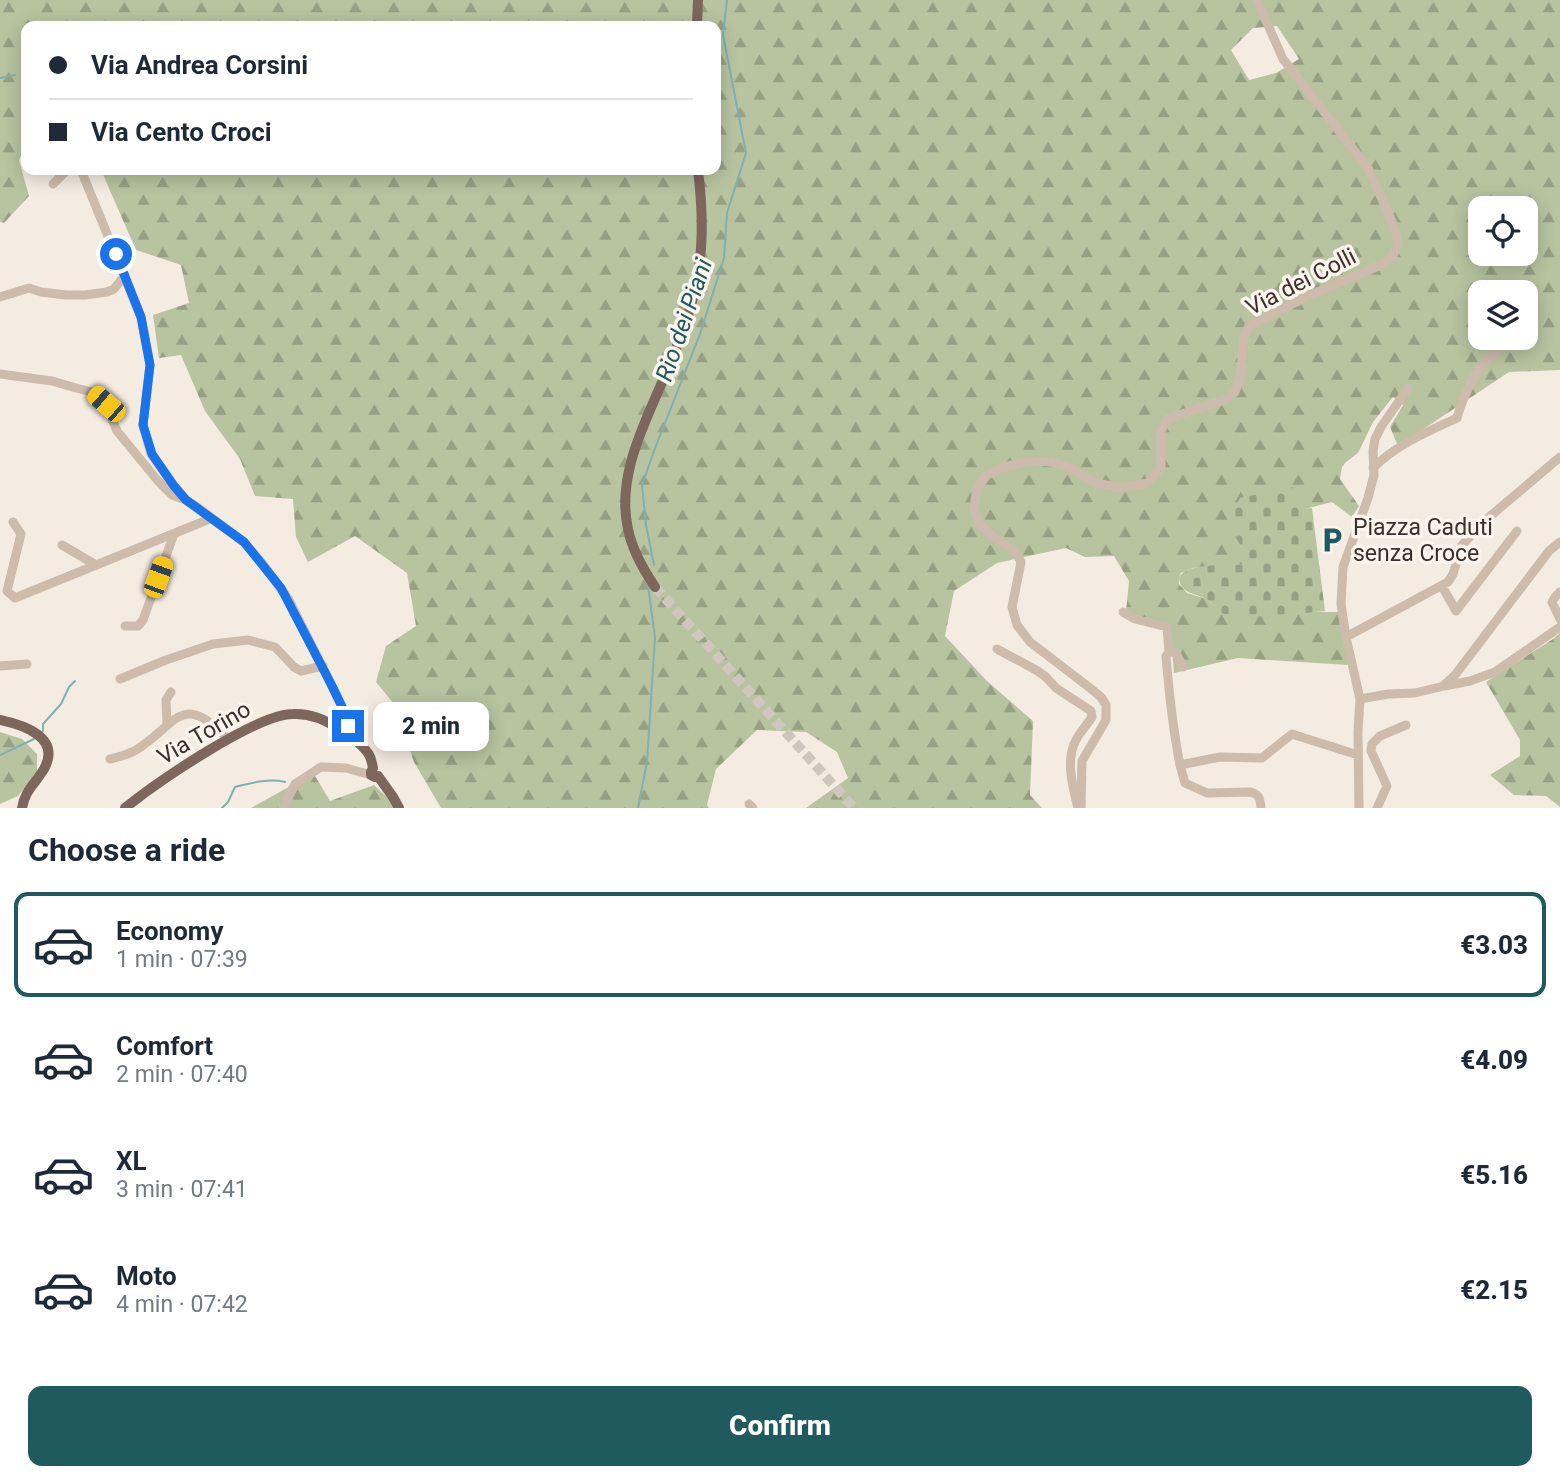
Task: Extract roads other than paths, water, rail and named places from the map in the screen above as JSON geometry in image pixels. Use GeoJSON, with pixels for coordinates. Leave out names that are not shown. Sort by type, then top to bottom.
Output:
{"type":"FeatureCollection","features":[{"type":"Feature","properties":{"kind":"main road"},"geometry":{"type":"LineString","coordinates":[[697,21],[698,0]]}},
{"type":"Feature","properties":{"kind":"main road"},"geometry":{"type":"LineString","coordinates":[[655,587],[632,544],[626,517],[626,485],[632,456],[690,309],[703,237],[699,175]]}},
{"type":"Feature","properties":{"kind":"main road","name":"Via Torino"},"geometry":{"type":"LineString","coordinates":[[125,808],[145,792],[228,739],[269,720],[292,713],[316,717],[349,735],[369,754],[374,773],[399,808]]}},
{"type":"Feature","properties":{"kind":"main road"},"geometry":{"type":"LineString","coordinates":[[0,720],[34,731],[44,740],[48,753],[47,762],[24,798],[22,808]]}},
{"type":"Feature","properties":{"kind":"street","name":"Via dei Colli"},"geometry":{"type":"LineString","coordinates":[[1080,808],[1082,761],[1107,720],[1106,705],[1101,697],[1030,642],[1017,625],[1012,607],[1021,562],[1014,550],[992,536],[979,523],[974,508],[977,488],[987,475],[1004,467],[1029,461],[1051,462],[1068,467],[1096,483],[1122,488],[1148,483],[1161,467],[1161,431],[1167,419],[1227,399],[1235,392],[1240,379],[1244,336],[1249,326],[1308,296],[1381,265],[1393,256],[1398,242],[1393,224],[1368,168],[1283,59],[1257,0]]}},
{"type":"Feature","properties":{"kind":"street"},"geometry":{"type":"LineString","coordinates":[[53,184],[62,175]]}},
{"type":"Feature","properties":{"kind":"street"},"geometry":{"type":"LineString","coordinates":[[82,175],[141,317],[150,365],[143,425],[152,454],[186,500],[244,542],[289,600],[345,713],[349,735]]}},
{"type":"Feature","properties":{"kind":"street"},"geometry":{"type":"LineString","coordinates":[[0,297],[29,288],[66,295],[107,292],[114,289],[125,275]]}},
{"type":"Feature","properties":{"kind":"street"},"geometry":{"type":"LineString","coordinates":[[1373,468],[1392,452],[1457,418],[1461,403],[1482,364],[1498,350]]}},
{"type":"Feature","properties":{"kind":"street"},"geometry":{"type":"LineString","coordinates":[[0,374],[52,381],[92,392],[106,404],[117,431],[158,481],[172,495],[186,500]]}},
{"type":"Feature","properties":{"kind":"street"},"geometry":{"type":"LineString","coordinates":[[1359,808],[1360,699],[1341,604],[1343,567],[1374,475],[1375,439],[1408,388]]}},
{"type":"Feature","properties":{"kind":"street"},"geometry":{"type":"LineString","coordinates":[[1346,637],[1451,579],[1462,545],[1488,518],[1560,457]]}},
{"type":"Feature","properties":{"kind":"street"},"geometry":{"type":"LineString","coordinates":[[13,522],[21,534],[7,591],[15,598],[212,518]]}},
{"type":"Feature","properties":{"kind":"street"},"geometry":{"type":"LineString","coordinates":[[1442,586],[1455,611],[1517,531]]}},
{"type":"Feature","properties":{"kind":"street"},"geometry":{"type":"LineString","coordinates":[[125,626],[138,626],[143,620],[174,534]]}},
{"type":"Feature","properties":{"kind":"street"},"geometry":{"type":"LineString","coordinates":[[1444,685],[1549,551],[1560,542]]}},
{"type":"Feature","properties":{"kind":"street"},"geometry":{"type":"LineString","coordinates":[[62,545],[96,565]]}},
{"type":"Feature","properties":{"kind":"street"},"geometry":{"type":"LineString","coordinates":[[1560,592],[1552,602],[1560,620]]}},
{"type":"Feature","properties":{"kind":"street"},"geometry":{"type":"LineString","coordinates":[[1123,612],[1135,619],[1167,627],[1168,691],[1173,730],[1185,783],[1207,793],[1251,792],[1260,798],[1261,808]]}},
{"type":"Feature","properties":{"kind":"street"},"geometry":{"type":"LineString","coordinates":[[1360,699],[1415,693],[1470,681],[1495,672],[1560,627]]}},
{"type":"Feature","properties":{"kind":"street"},"geometry":{"type":"LineString","coordinates":[[120,679],[213,645],[248,640],[275,647],[301,671],[323,666]]}},
{"type":"Feature","properties":{"kind":"street"},"geometry":{"type":"LineString","coordinates":[[997,649],[1036,670],[1056,688],[1091,711],[1092,717],[1075,741],[1072,751],[1074,792],[1080,808]]}},
{"type":"Feature","properties":{"kind":"street"},"geometry":{"type":"LineString","coordinates":[[1168,652],[1172,651],[1177,655],[1183,667]]}},
{"type":"Feature","properties":{"kind":"street"},"geometry":{"type":"LineString","coordinates":[[0,666],[27,664]]}},
{"type":"Feature","properties":{"kind":"street"},"geometry":{"type":"LineString","coordinates":[[167,725],[166,700],[171,692]]}},
{"type":"Feature","properties":{"kind":"street"},"geometry":{"type":"LineString","coordinates":[[110,759],[135,751],[173,719],[185,713],[205,719],[228,739]]}},
{"type":"Feature","properties":{"kind":"street"},"geometry":{"type":"LineString","coordinates":[[1377,808],[1387,786],[1371,751],[1372,744],[1380,736],[1406,725]]}},
{"type":"Feature","properties":{"kind":"street"},"geometry":{"type":"LineString","coordinates":[[1180,765],[1220,757],[1262,758],[1292,734],[1358,755]]}},
{"type":"Feature","properties":{"kind":"street"},"geometry":{"type":"LineString","coordinates":[[283,808],[295,784],[321,767],[374,773]]}},
{"type":"Feature","properties":{"kind":"waterway","name":"Rio dei Piani"},"geometry":{"type":"LineString","coordinates":[[654,565],[642,485],[700,334],[724,258],[727,213],[746,153],[723,35],[727,0]]}},
{"type":"Feature","properties":{"kind":"waterway"},"geometry":{"type":"LineString","coordinates":[[0,78],[15,75]]}},
{"type":"Feature","properties":{"kind":"waterway","name":"Rio dei Piani"},"geometry":{"type":"LineString","coordinates":[[638,808],[647,762],[655,638],[648,585]]}},
{"type":"Feature","properties":{"kind":"waterway"},"geometry":{"type":"LineString","coordinates":[[43,731],[43,724],[61,704],[75,681]]}},
{"type":"Feature","properties":{"kind":"waterway"},"geometry":{"type":"LineString","coordinates":[[0,755],[34,739]]}},
{"type":"Feature","properties":{"kind":"waterway"},"geometry":{"type":"LineString","coordinates":[[222,808],[235,787],[266,781],[285,782]]}},
{"type":"Feature","properties":{"kind":"tunnel"},"geometry":{"type":"LineString","coordinates":[[655,587],[854,808]]}},
{"type":"Feature","properties":{"kind":"place","name":"Piazza Caduti senza Croce"},"geometry":{"type":"Point","coordinates":[1332,540]}}]}
